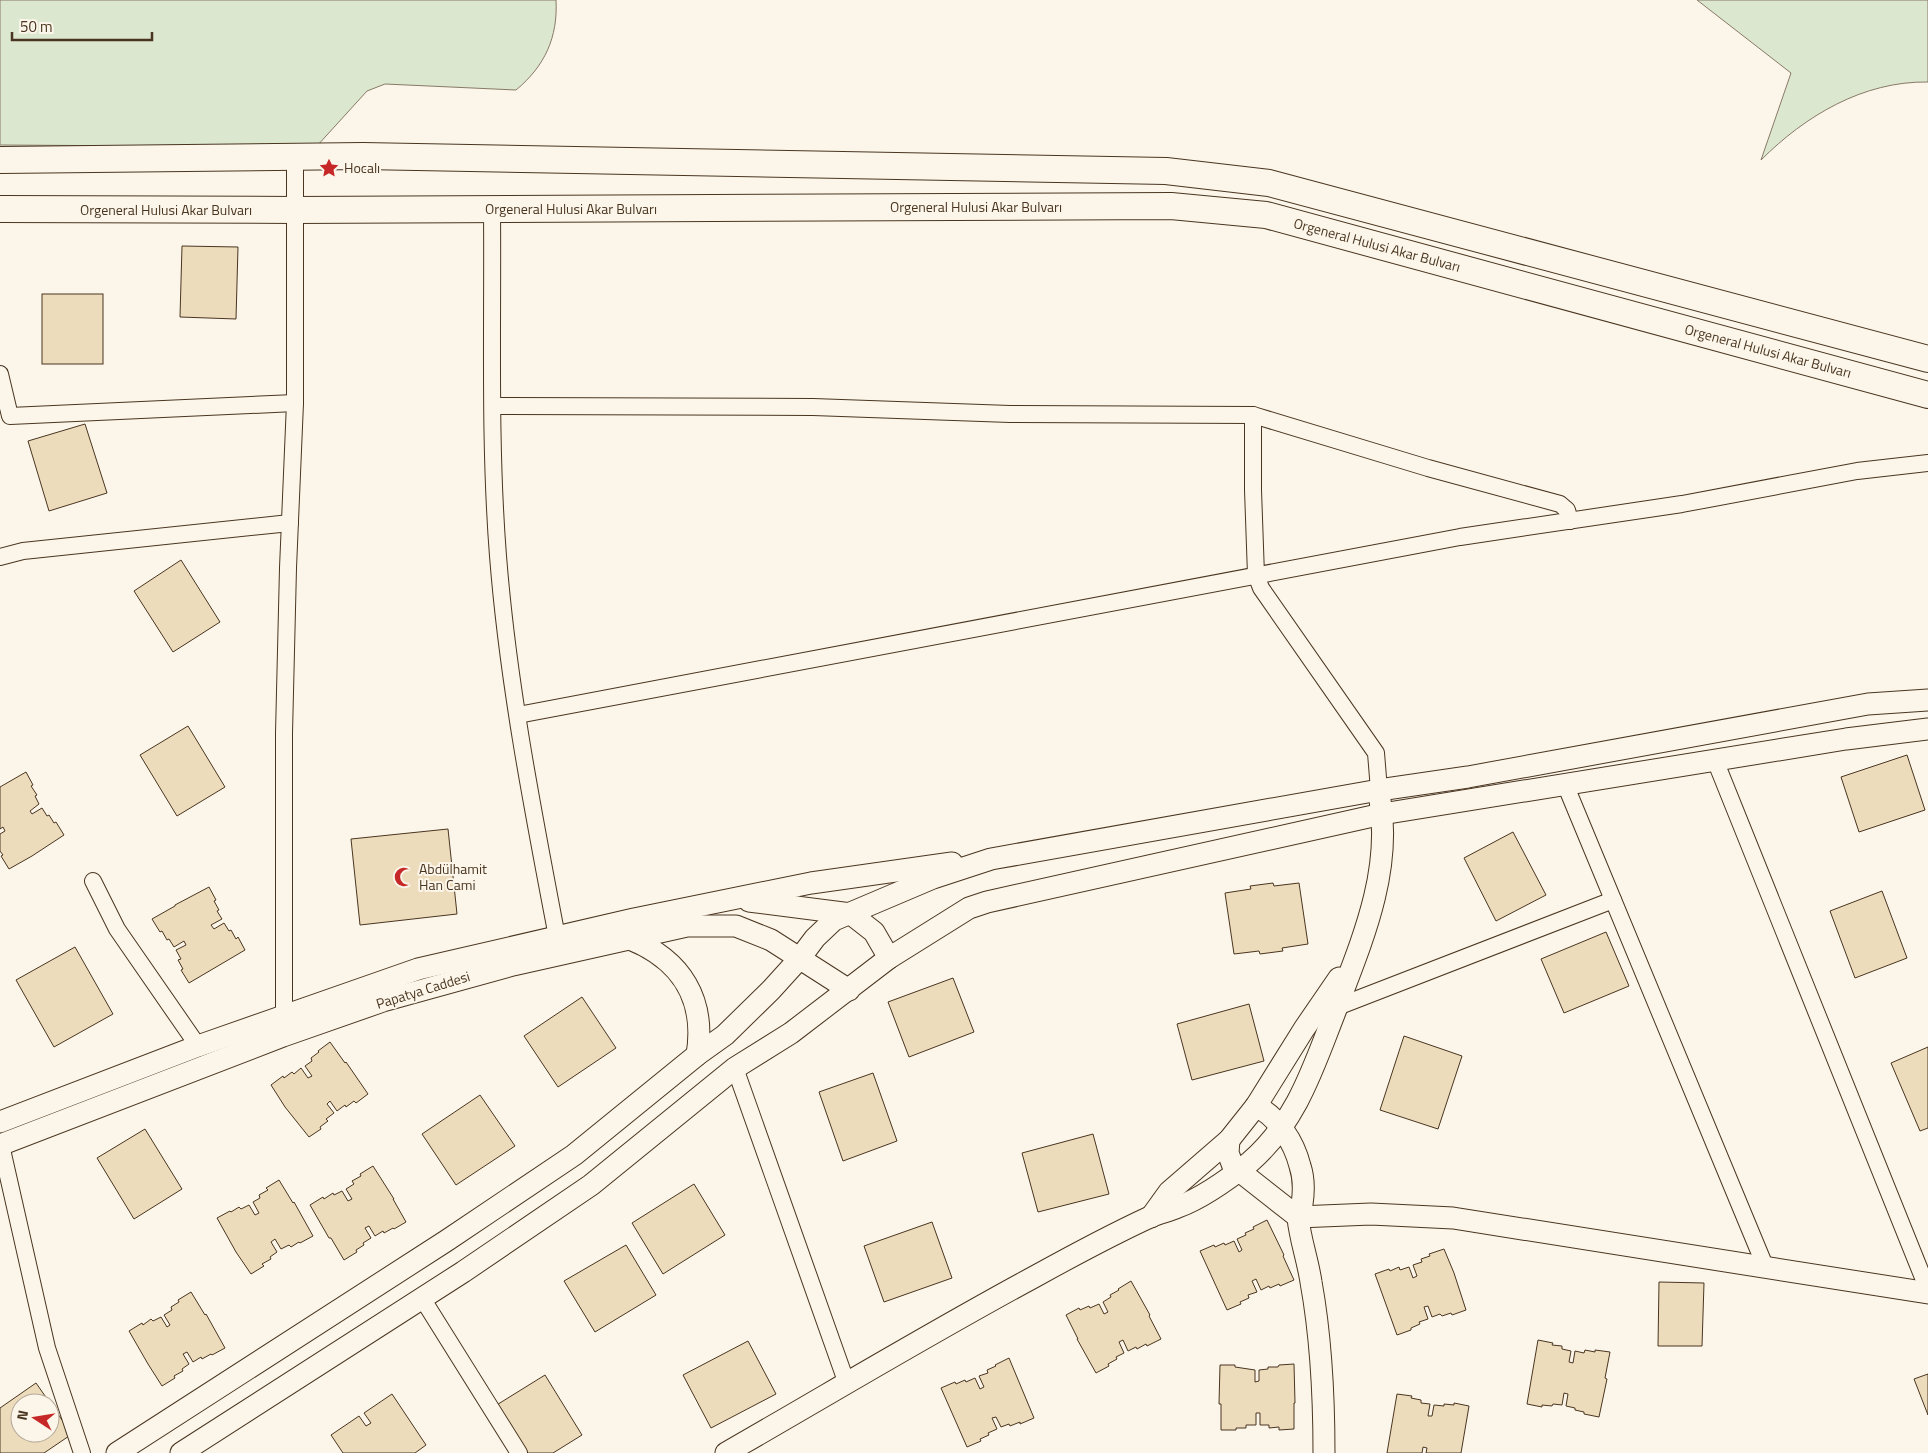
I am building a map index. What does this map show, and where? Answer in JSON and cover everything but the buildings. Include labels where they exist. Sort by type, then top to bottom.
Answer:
[{"type":"main road","points":[[0,160],[363,156],[1166,171],[1269,183],[1928,359]]},
{"type":"main road","name":"Orgeneral Hulusi Akar Bulvarı","points":[[0,209],[295,210],[1171,206],[1266,215],[1928,395]]},
{"type":"street","points":[[284,1016],[284,733],[295,403],[295,157]]},
{"type":"street","points":[[492,209],[493,475],[498,558],[518,715],[535,821],[557,937]]},
{"type":"street","points":[[0,374],[10,416],[295,403]]},
{"type":"street","points":[[493,406],[802,407],[1010,414],[1253,414],[1428,468],[1560,504],[1567,510],[1570,521]]},
{"type":"street","points":[[726,1453],[1034,1277],[1151,1216],[1180,1206],[1238,1171],[1256,1156],[1282,1129],[1302,1094],[1359,949],[1375,899],[1383,857],[1382,814],[1376,754],[1261,588],[1256,575],[1252,490],[1253,414]]},
{"type":"street","points":[[518,715],[1460,537],[1682,504],[1857,471],[1928,463]]},
{"type":"street","points":[[0,557],[23,550],[290,523]]},
{"type":"street","points":[[117,1453],[386,1280],[574,1155],[696,1055],[725,1035],[834,920],[933,878],[991,859],[1379,790],[1468,777],[1868,704],[1928,700]]},
{"type":"street","points":[[181,1453],[422,1298],[591,1185],[735,1068],[791,1032],[889,958],[969,908],[987,902],[1382,814],[1846,739],[1928,730]]},
{"type":"street","points":[[1715,760],[1928,1291]]},
{"type":"street","points":[[1565,784],[1766,1266]]},
{"type":"street","name":"Papatya Caddesi","points":[[0,1122],[198,1046],[418,969],[733,898],[842,877],[991,859]]},
{"type":"street","points":[[93,881],[117,929],[198,1046],[208,1064]]},
{"type":"street","points":[[733,898],[851,914],[874,932],[889,958]]},
{"type":"street","points":[[1336,1007],[1613,900]]},
{"type":"street","name":"Papatya Caddesi","points":[[0,1143],[208,1064],[383,1001],[513,965],[687,926],[736,926],[771,940],[849,990]]},
{"type":"street","points":[[630,939],[646,945],[660,954],[683,978],[691,992],[696,1008],[699,1040],[696,1055]]},
{"type":"street","points":[[1151,1216],[1169,1192],[1229,1140],[1256,1106],[1304,1029],[1359,949]]},
{"type":"street","points":[[735,1068],[847,1384]]},
{"type":"street","points":[[1256,1106],[1271,1115],[1282,1129],[1296,1152],[1300,1165],[1303,1191],[1298,1217],[1311,1283],[1318,1338],[1324,1453]]},
{"type":"street","points":[[1229,1140],[1229,1160],[1238,1171],[1298,1217],[1372,1214],[1453,1218],[1928,1291]]},
{"type":"street","points":[[0,1143],[47,1348],[82,1453]]},
{"type":"street","points":[[422,1298],[519,1453]]},
{"type":"green space","points":[[0,0],[556,0],[556,14],[555,26],[548,50],[535,71],[516,90],[385,84],[367,91],[316,147],[0,145]]},
{"type":"green space","points":[[1697,0],[1928,0],[1928,82],[1904,83],[1881,88],[1837,104],[1797,129],[1761,160],[1791,73]]},
{"type":"place","name":"Hocalı","points":[[329,168]]},
{"type":"place","name":"Abdülhamit Han Cami","points":[[404,877]]}]
